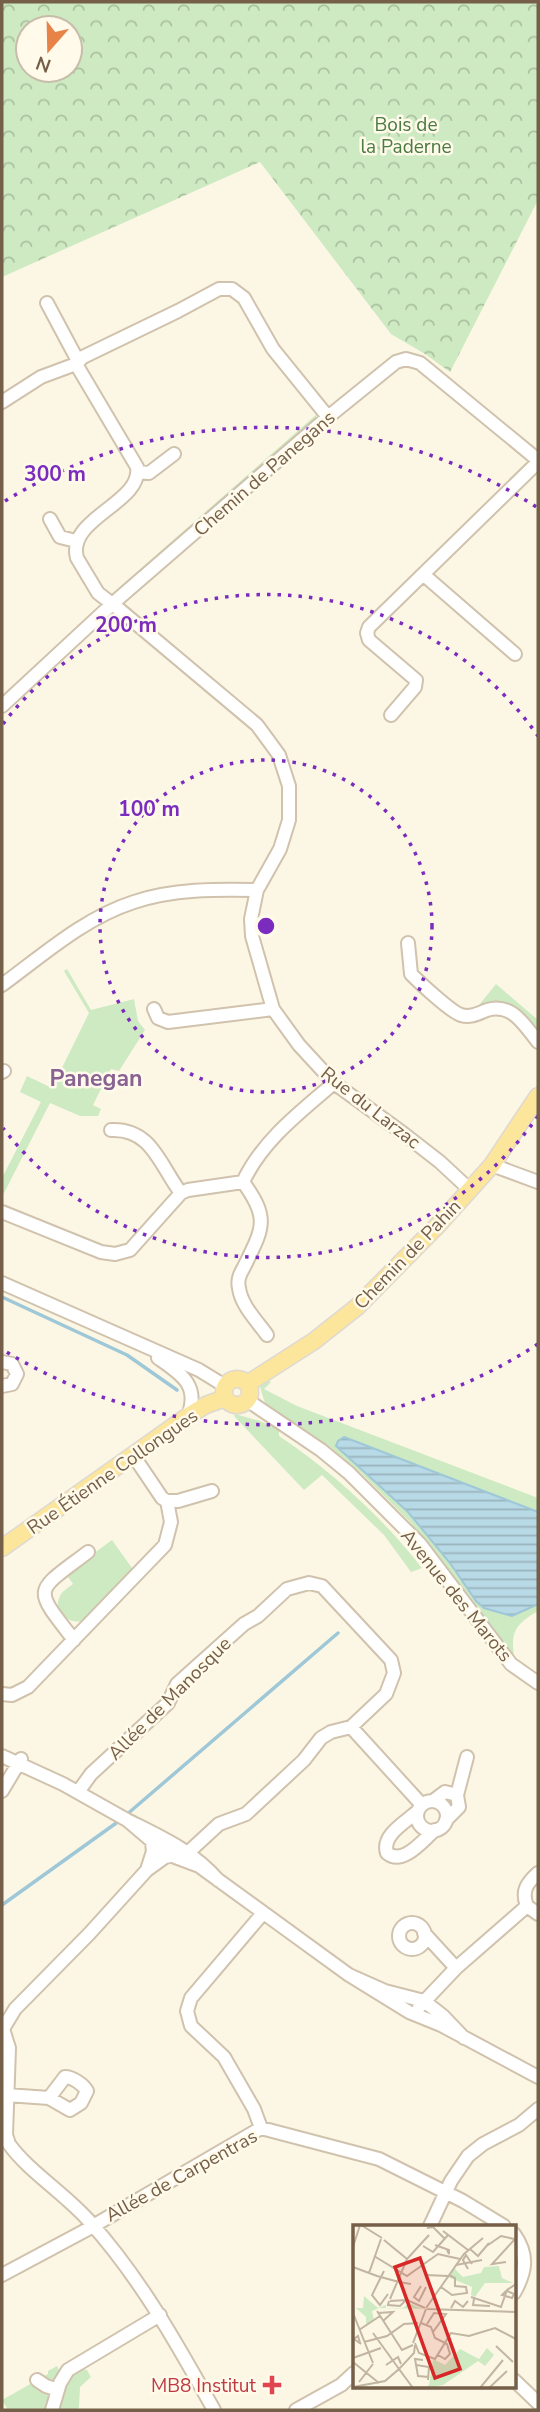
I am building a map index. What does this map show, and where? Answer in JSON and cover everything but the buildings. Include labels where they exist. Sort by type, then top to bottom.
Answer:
[{"type":"main road","name":"Chemin de Pahin","points":[[247,1384],[314,1341],[357,1307],[439,1224],[492,1165],[538,1096]]},
{"type":"main road","points":[[236,1379],[247,1384],[250,1392],[247,1401],[236,1406],[225,1392],[236,1379]]},
{"type":"main road","name":"Rue Étienne Collongues","points":[[2,1548],[225,1392]]},
{"type":"street","points":[[2,402],[41,377],[77,362],[219,289],[232,289],[244,298],[273,349],[328,417]]},
{"type":"street","points":[[47,303],[138,472],[134,485],[83,531],[76,541],[60,537],[50,519]]},
{"type":"street","name":"Chemin de Panegans","points":[[2,706],[111,605],[328,417],[389,366],[401,360],[415,360],[538,461],[369,627],[369,640],[416,680],[415,687],[391,715]]},
{"type":"street","points":[[138,472],[149,473],[174,454]]},
{"type":"street","name":"Rue du Larzac","points":[[76,541],[76,558],[94,588],[257,725],[279,755],[289,786],[289,820],[280,849],[257,890],[251,919],[252,934],[273,1009],[299,1045],[334,1083],[414,1141],[469,1189]]},
{"type":"street","points":[[424,575],[515,654]]},
{"type":"street","points":[[2,985],[88,924],[134,902],[172,893],[257,890]]},
{"type":"street","points":[[408,943],[411,974],[457,1013],[471,1015],[490,1009],[507,1010],[517,1016],[538,1042]]},
{"type":"street","points":[[154,1009],[158,1018],[169,1022],[273,1009]]},
{"type":"street","points":[[243,1182],[253,1160],[291,1120],[334,1083]]},
{"type":"street","points":[[110,1130],[122,1129],[144,1139],[181,1194]]},
{"type":"street","points":[[502,1151],[521,1175]]},
{"type":"street","points":[[492,1165],[538,1182]]},
{"type":"street","points":[[2,1212],[101,1252],[124,1253],[138,1243],[181,1194],[195,1188],[243,1182]]},
{"type":"street","points":[[243,1182],[260,1211],[262,1226],[240,1275],[239,1288],[247,1307],[267,1335]]},
{"type":"street","points":[[2,1283],[199,1370],[225,1392]]},
{"type":"street","points":[[131,1340],[170,1366],[189,1384],[193,1397],[188,1416]]},
{"type":"street","points":[[2,1362],[12,1364],[17,1374],[12,1384],[2,1386]]},
{"type":"street","name":"Avenue des Marots","points":[[247,1401],[321,1450],[349,1473],[420,1544],[511,1664],[538,1683]]},
{"type":"street","points":[[133,1455],[162,1498],[167,1501],[178,1501],[212,1491]]},
{"type":"street","points":[[2,1694],[12,1695],[26,1689],[165,1545],[171,1522],[167,1501]]},
{"type":"street","points":[[74,1640],[45,1603],[44,1591],[49,1582],[88,1552]]},
{"type":"street","name":"Allée de Manosque","points":[[3,2029],[15,2009],[147,1870],[178,1853],[219,1824],[246,1814],[304,1760],[321,1738],[331,1732],[351,1727],[389,1691],[394,1668],[391,1660],[324,1587],[307,1583],[287,1589],[177,1684],[168,1703],[91,1774],[78,1793]]},
{"type":"street","points":[[351,1727],[424,1806],[443,1806],[446,1820]]},
{"type":"street","points":[[2,1750],[123,1818],[199,1866],[349,1975],[385,1991],[431,2020],[535,2076],[538,2087]]},
{"type":"street","points":[[2,1756],[20,1761]]},
{"type":"street","points":[[424,1806],[419,1824],[427,1830],[441,1828],[459,1807],[457,1795],[467,1757]]},
{"type":"street","points":[[2,1791],[20,1761]]},
{"type":"street","points":[[435,1830],[402,1857],[387,1853],[385,1844],[389,1837],[424,1806],[445,1792],[457,1795]]},
{"type":"street","points":[[123,1818],[155,1845],[178,1853]]},
{"type":"street","points":[[147,1870],[155,1845]]},
{"type":"street","points":[[538,1873],[525,1888],[524,1898],[527,1906],[538,1914]]},
{"type":"street","points":[[404,2004],[419,2007],[456,1968],[527,1906]]},
{"type":"street","points":[[261,2129],[254,2109],[224,2057],[191,2026],[187,2011],[191,1998],[263,1913]]},
{"type":"street","points":[[424,1933],[456,1968]]},
{"type":"street","points":[[424,2001],[425,2013],[431,2020]]},
{"type":"street","points":[[424,2001],[464,2038]]},
{"type":"street","points":[[3,2029],[9,2048],[4,2141],[93,2225],[134,2276],[160,2315],[214,2410]]},
{"type":"street","points":[[7,2095],[49,2098]]},
{"type":"street","points":[[431,2225],[456,2173],[468,2156],[483,2144],[519,2125],[538,2109]]},
{"type":"street","name":"Allée de Carpentras","points":[[2,2275],[261,2129],[379,2159],[463,2201],[501,2225]]},
{"type":"street","points":[[516,2238],[522,2248],[525,2264],[516,2290]]},
{"type":"street","points":[[52,2410],[63,2376],[75,2364],[160,2315]]},
{"type":"street","points":[[296,2410],[353,2374]]},
{"type":"street","points":[[37,2380],[58,2390]]},
{"type":"street","points":[[516,2382],[538,2403]]},
{"type":"green space","name":"Bois de la Paderne","points":[[2,2],[538,2],[538,200],[450,372],[391,334],[260,162],[2,277]]},
{"type":"green space","points":[[317,414],[315,421],[138,576],[114,592]]},
{"type":"green space","points":[[67,969],[91,1010],[134,999],[138,1021],[145,1030],[119,1071],[111,1069],[93,1105],[101,1109],[98,1116],[80,1116],[50,1103],[2,1197],[2,1178],[41,1102],[20,1092],[27,1076],[52,1088],[89,1013],[64,971]]},
{"type":"green space","points":[[496,984],[538,1020],[538,1034],[512,1007],[498,1005],[475,1010]]},
{"type":"green space","points":[[266,1379],[271,1382],[264,1389],[297,1406],[538,1498],[538,1611],[517,1628],[513,1639],[514,1655],[410,1522],[360,1472],[330,1447],[265,1403],[260,1387]]},
{"type":"green space","points":[[235,1414],[279,1430],[279,1436],[338,1480],[373,1513],[422,1568],[411,1572],[384,1535],[322,1475],[304,1490]]},
{"type":"green space","points":[[112,1540],[134,1571],[87,1620],[69,1620],[58,1608],[60,1596],[73,1584],[66,1574]]},
{"type":"green space","points":[[57,2366],[59,2370],[46,2410],[8,2410],[2,2400]]},
{"type":"green space","points":[[80,2368],[87,2370],[91,2377],[80,2387],[79,2407],[77,2410],[59,2410],[67,2378]]},
{"type":"water","points":[[344,1437],[538,1512],[538,1604],[512,1616],[484,1608],[408,1512],[336,1446]]},
{"type":"waterway","points":[[2,1297],[127,1355],[177,1390]]},
{"type":"waterway","points":[[125,1816],[338,1633]]},
{"type":"waterway","points":[[2,1905],[119,1821]]},
{"type":"place","name":"MB8 Institut","points":[[272,2385]]},
{"type":"district","name":"Panegan","points":[[96,1078]]}]
